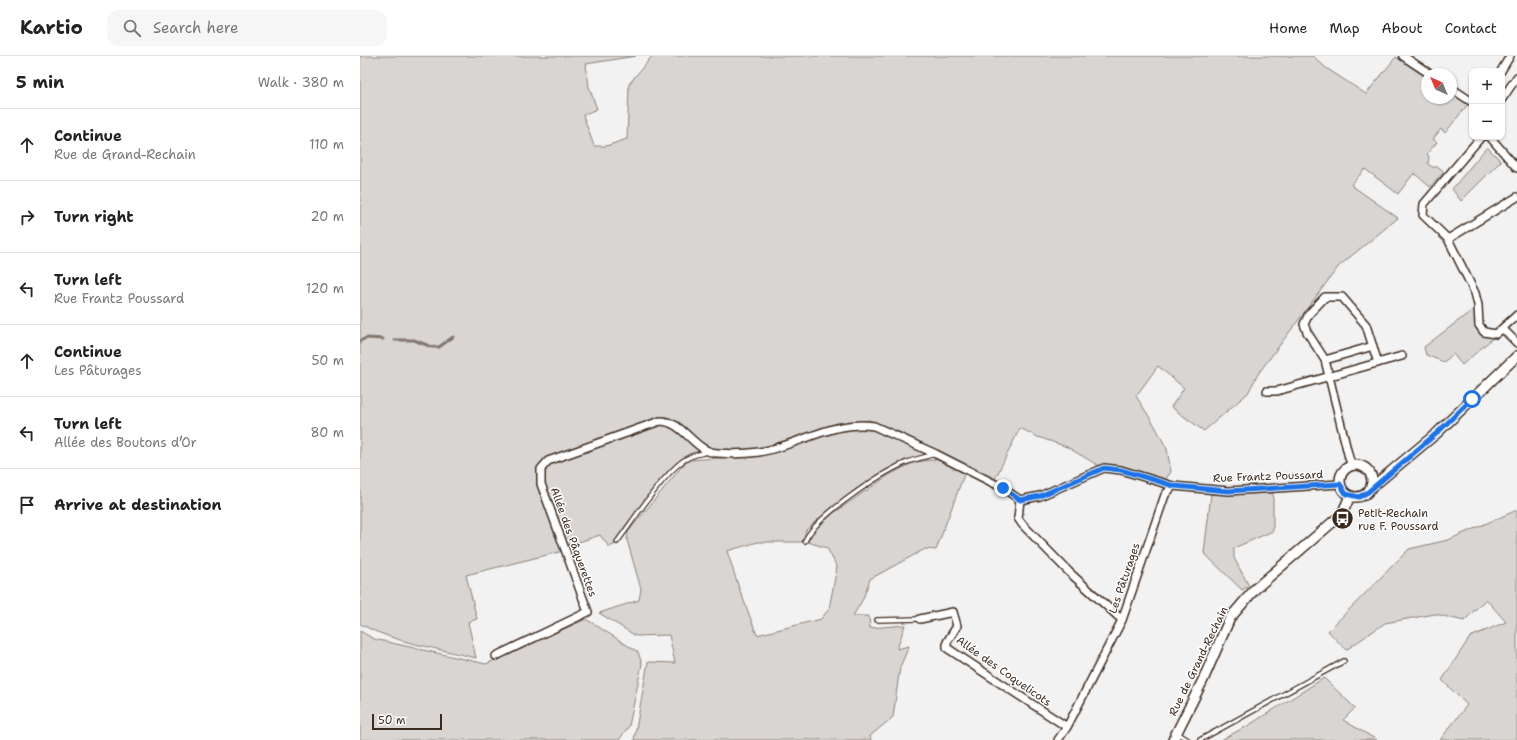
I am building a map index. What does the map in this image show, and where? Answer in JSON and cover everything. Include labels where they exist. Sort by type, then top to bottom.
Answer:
[{"type":"street","points":[[1403,56],[1421,68]]},
{"type":"street","points":[[1503,68],[1510,56]]},
{"type":"street","points":[[1505,95],[1517,77]]},
{"type":"street","points":[[1457,92],[1469,100]]},
{"type":"street","points":[[1479,140],[1424,204],[1423,215],[1448,239],[1475,293],[1478,305],[1479,325],[1484,332],[1496,334],[1517,315]]},
{"type":"street","points":[[1493,140],[1517,168]]},
{"type":"street","points":[[1448,239],[1517,197]]},
{"type":"street","points":[[1352,465],[1349,458],[1330,376],[1324,360],[1307,332],[1304,324],[1309,314],[1325,297],[1342,297],[1366,325],[1378,363]]},
{"type":"street","points":[[1503,329],[1517,343]]},
{"type":"street","points":[[1324,360],[1373,346]]},
{"type":"street","points":[[1267,391],[1277,391],[1402,356]]},
{"type":"street","points":[[1388,475],[1371,474],[1363,466],[1352,465],[1341,474],[1340,484],[1343,492],[1350,496],[1364,496],[1371,488],[1388,475],[1437,433],[1517,356]]},
{"type":"street","name":"Allée des Pâquerettes","points":[[496,656],[588,612],[541,484],[541,469],[548,461],[660,421],[670,422],[707,452]]},
{"type":"street","points":[[707,452],[737,454],[759,452],[841,428],[865,424],[881,428],[936,454],[1003,488],[1020,500],[1040,496],[1104,468],[1121,470],[1174,486]]},
{"type":"street","points":[[1371,474],[1371,488]]},
{"type":"street","name":"Rue Frantz Poussard","points":[[1174,486],[1228,491],[1340,484]]},
{"type":"street","name":"Les Pâturages","points":[[1058,740],[1122,620],[1165,495],[1174,486]]},
{"type":"street","name":"Rue de Grand-Rechain","points":[[1175,736],[1234,612],[1254,589],[1342,514],[1350,496]]},
{"type":"street","points":[[1020,500],[1018,518],[1022,524],[1069,572],[1122,620]]},
{"type":"street","name":"Allée des Coquelicots","points":[[920,619],[953,612],[957,626],[947,642],[947,648],[1066,727]]},
{"type":"lane","points":[[617,542],[660,485],[681,462],[690,457],[707,452]]},
{"type":"lane","points":[[805,541],[813,527],[824,516],[870,484],[904,463],[936,454]]},
{"type":"lane","points":[[877,620],[920,619]]},
{"type":"lane","points":[[1200,740],[1344,661]]},
{"type":"lane","points":[[1175,736],[1188,740]]},
{"type":"shaded area","points":[[360,56],[636,56],[586,64],[589,87],[597,109],[583,115],[594,146],[606,146],[627,139],[629,84],[652,56],[1313,56],[1326,68],[1366,94],[1396,57],[1421,74],[1421,104],[1457,104],[1457,98],[1468,104],[1445,133],[1441,129],[1433,139],[1437,142],[1427,154],[1429,156],[1428,164],[1432,167],[1439,167],[1444,172],[1430,187],[1414,173],[1398,194],[1365,169],[1351,185],[1398,218],[1339,266],[1258,374],[1248,393],[1204,431],[1171,407],[1184,388],[1158,366],[1136,396],[1155,426],[1167,449],[1171,472],[1165,480],[1105,464],[1099,466],[1067,447],[1038,437],[1020,428],[994,481],[902,433],[869,420],[845,423],[761,450],[708,450],[668,419],[551,456],[540,464],[538,470],[563,551],[466,575],[477,619],[468,622],[476,658],[387,636],[360,624]]},
{"type":"shaded area","points":[[1487,147],[1501,161],[1461,201],[1452,189]]},
{"type":"shaded area","points":[[1475,308],[1475,319],[1478,328],[1484,334],[1494,337],[1462,365],[1453,354],[1444,362],[1426,355],[1424,347]]},
{"type":"shaded area","points":[[660,424],[675,427],[701,451],[691,454],[673,467],[623,529],[614,545],[609,547],[600,535],[567,546],[545,483],[547,468],[551,464]]},
{"type":"shaded area","points":[[850,428],[877,429],[931,454],[905,460],[831,508],[806,530],[803,542],[758,542],[727,551],[757,635],[821,619],[829,609],[837,567],[827,548],[808,542],[812,532],[835,512],[889,475],[914,462],[941,459],[965,472],[936,550],[925,549],[870,579],[863,599],[853,616],[869,616],[870,628],[905,625],[897,649],[909,646],[900,667],[893,717],[870,736],[871,740],[634,740],[648,662],[675,663],[669,635],[636,636],[599,613],[639,600],[641,589],[627,540],[628,532],[683,465],[690,460],[761,455]]},
{"type":"shaded area","points":[[1273,493],[1273,531],[1234,548],[1234,558],[1249,586],[1242,590],[1204,553],[1211,494]]},
{"type":"shaded area","points":[[1517,510],[1517,740],[1440,740],[1467,705],[1442,680],[1470,637],[1506,622],[1486,599],[1464,621],[1435,614],[1385,623],[1346,650],[1328,631],[1409,549],[1448,540]]},
{"type":"shaded area","points":[[586,619],[638,652],[642,664],[629,726],[619,740],[360,740],[360,631],[374,639],[486,664]]},
{"type":"shaded area","points":[[1324,678],[1355,708],[1343,720],[1377,740],[1221,740],[1249,725]]},
{"type":"waterway","points":[[395,340],[414,340],[432,347],[439,347],[453,337]]},
{"type":"waterway","points":[[360,341],[366,338],[383,339]]},
{"type":"place","name":"Petit-Rechain rue F. Poussard","points":[[1343,519]]},
{"type":"route","points":[[1003,488],[1020,500],[1040,496],[1104,468],[1121,470],[1174,486],[1228,491],[1340,484],[1343,492],[1350,496],[1359,497],[1364,496],[1371,488],[1437,433],[1472,399]]}]
